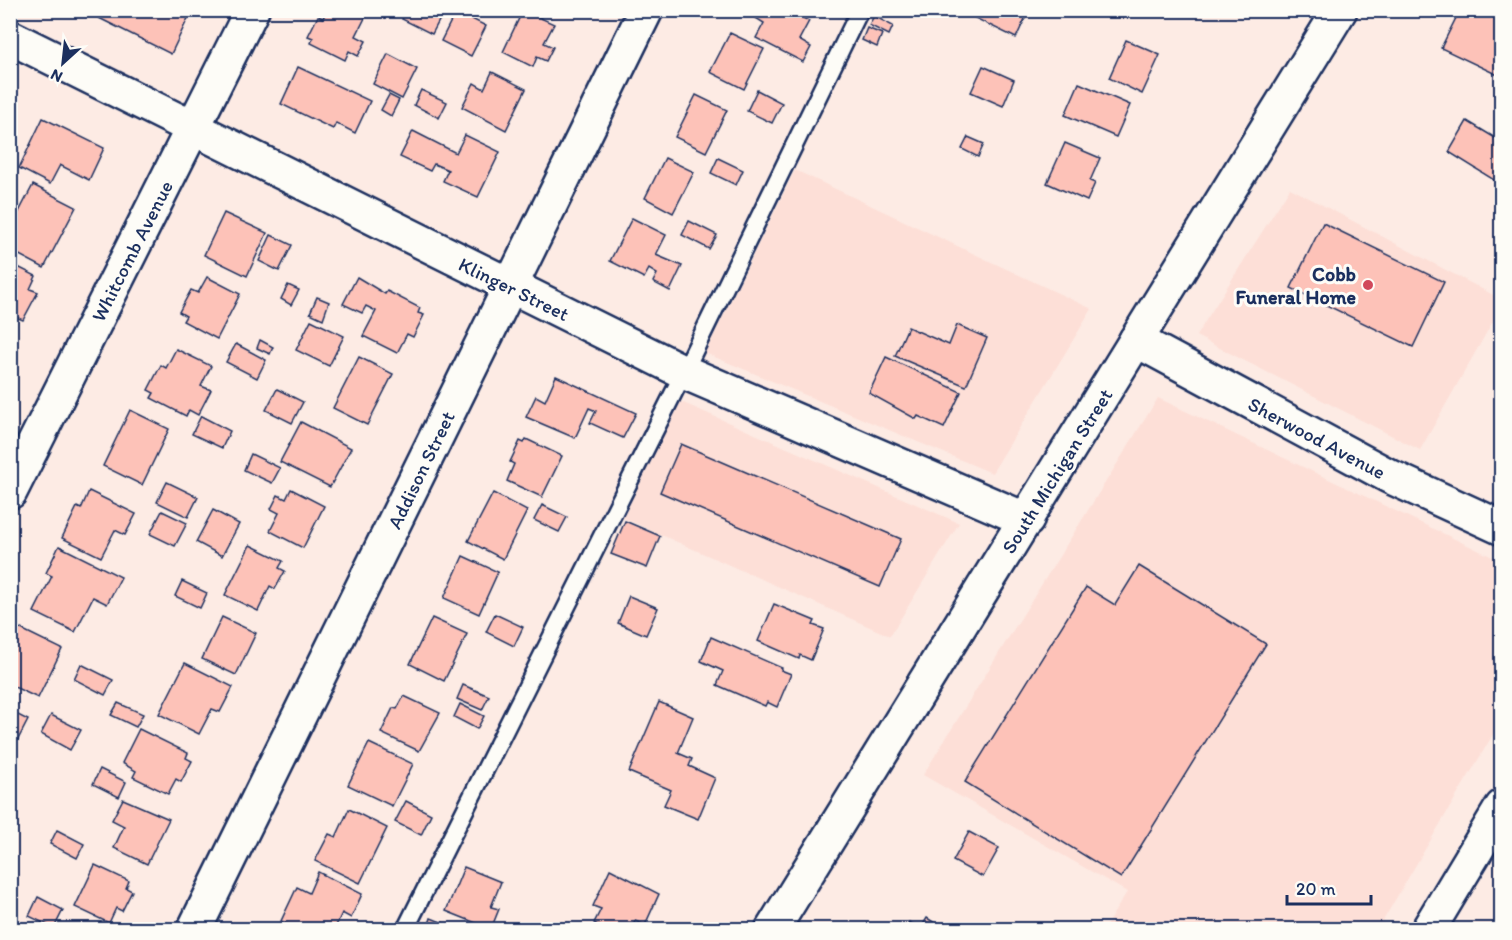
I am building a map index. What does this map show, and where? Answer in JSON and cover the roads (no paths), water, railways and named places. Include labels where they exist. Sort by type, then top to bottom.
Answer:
[{"type":"street","name":"Whitcomb Avenue","points":[[10,492],[252,10]]},
{"type":"street","name":"Addison Street","points":[[194,930],[646,10]]},
{"type":"street","name":"South Michigan Street","points":[[772,930],[1340,10]]},
{"type":"street","name":"Klinger Street","points":[[10,38],[684,372],[1027,520]]},
{"type":"street","name":"Sherwood Avenue","points":[[1136,340],[1389,476],[1502,528]]},
{"type":"street","points":[[1428,930],[1502,807]]},
{"type":"lane","points":[[405,930],[684,372],[860,10]]},
{"type":"place","name":"Cobb Funeral Home","points":[[1368,285]]}]
